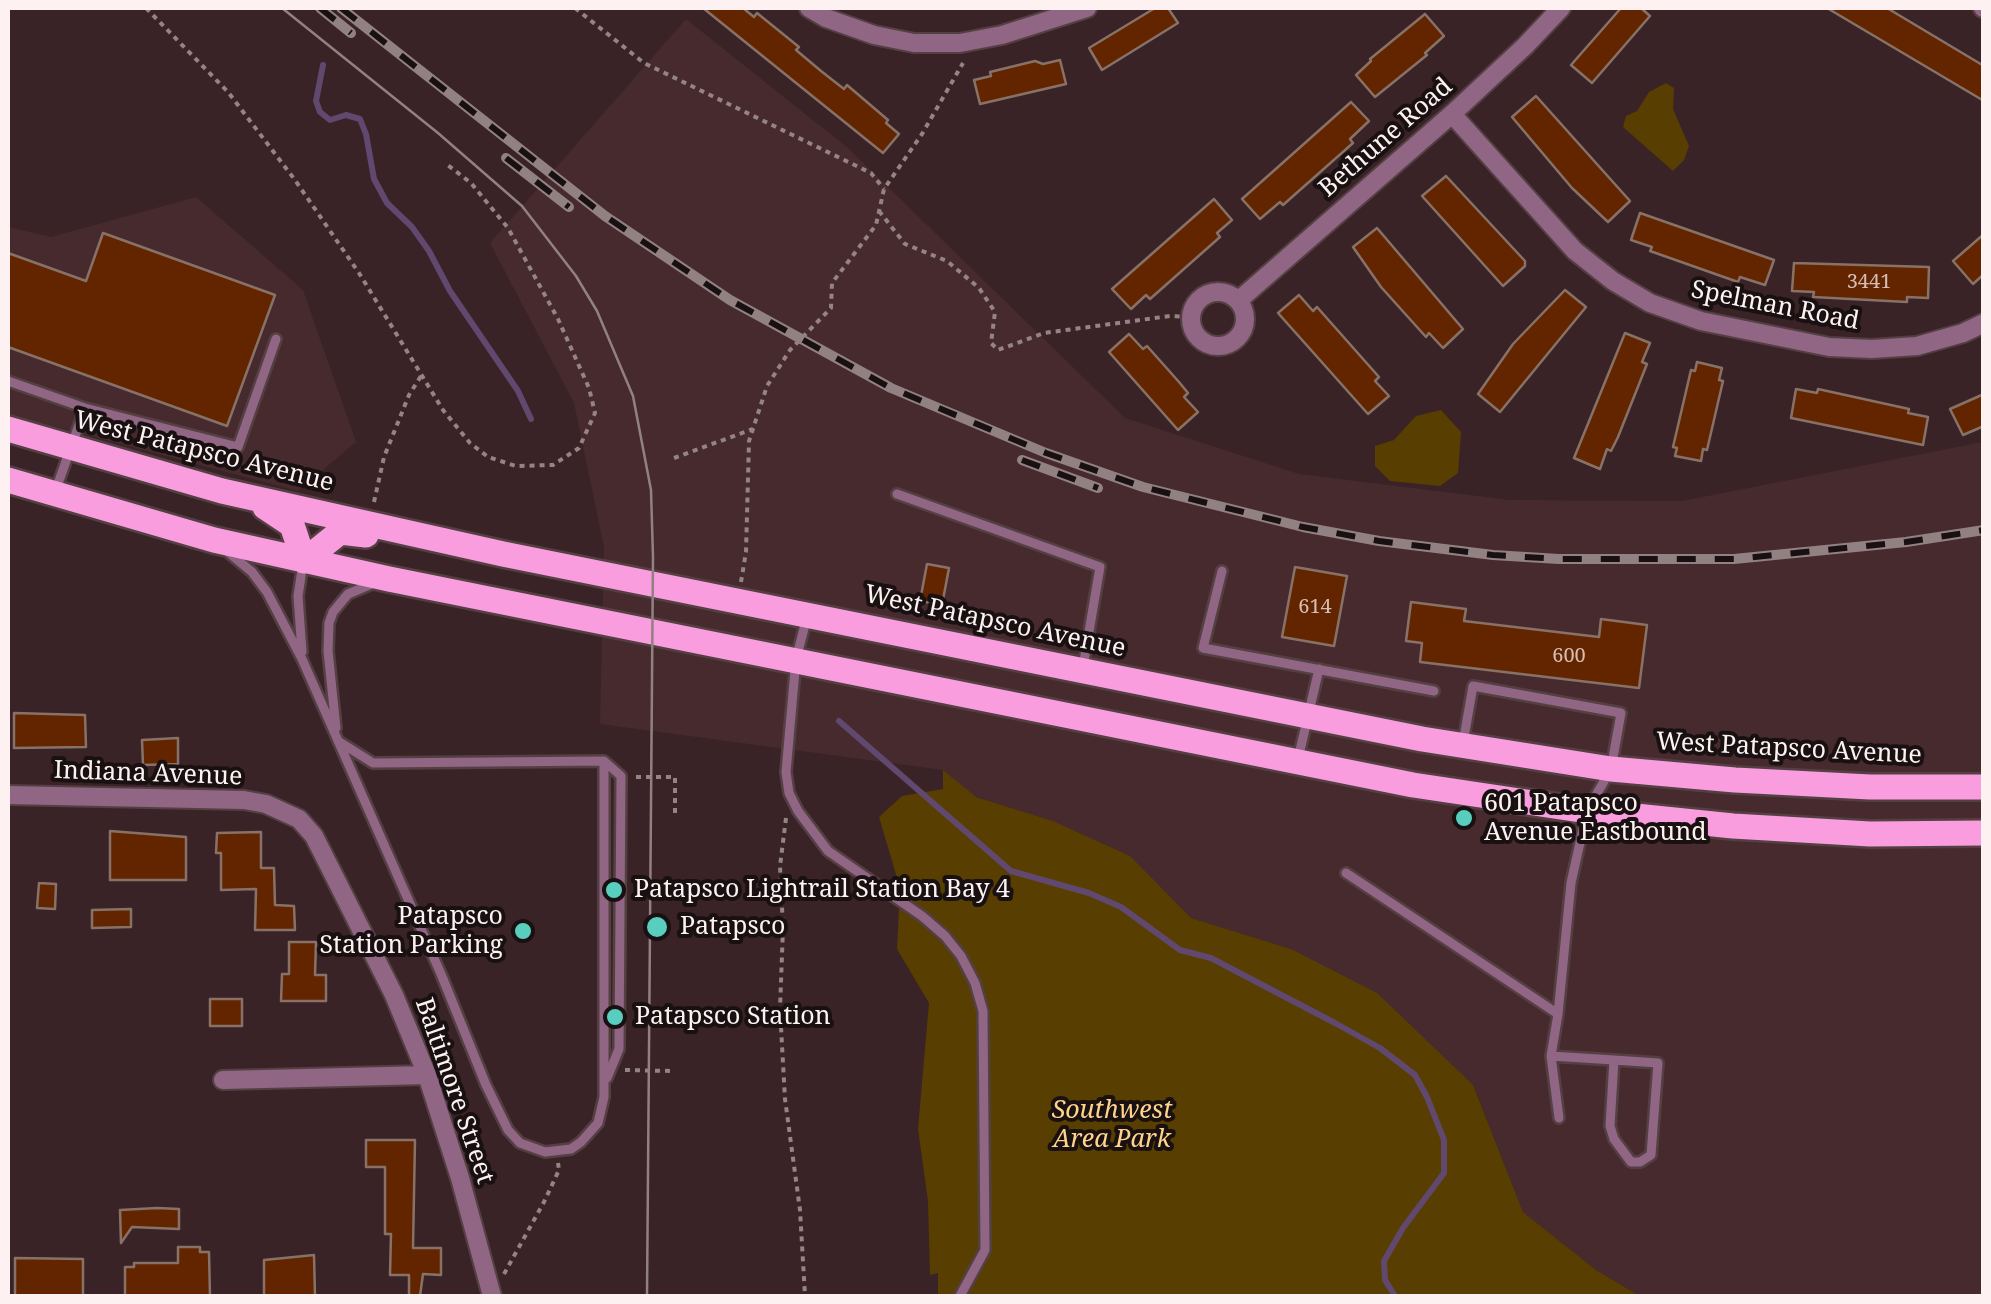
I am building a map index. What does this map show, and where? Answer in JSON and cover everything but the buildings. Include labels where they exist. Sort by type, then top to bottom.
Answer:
[{"type":"main road","name":"West Patapsco Avenue","points":[[8,429],[250,497],[503,554],[1462,746],[1610,769],[1793,783],[1984,787]]},
{"type":"main road","points":[[8,480],[214,540],[304,561],[1413,785],[1587,811],[1732,826],[1870,834],[1984,834]]},
{"type":"main road","points":[[250,497],[292,525],[304,561]]},
{"type":"main road","points":[[304,561],[343,531],[479,558],[503,554]]},
{"type":"street","points":[[809,8],[874,35],[914,43],[960,43],[1002,35],[1087,8]]},
{"type":"street","name":"Bethune Road","points":[[1238,300],[1452,114],[1561,8]]},
{"type":"street","name":"Spelman Road","points":[[1452,114],[1576,251],[1613,281],[1650,302],[1701,322],[1829,347],[1917,346],[1984,323]]},
{"type":"street","points":[[1218,291],[1238,300],[1245,312],[1240,336],[1215,347],[1202,342],[1192,331],[1190,317],[1194,304],[1204,294],[1218,291]]},
{"type":"street","name":"Indiana Avenue","points":[[8,795],[244,800],[285,811]]},
{"type":"street","name":"Baltimore Street","points":[[285,811],[299,819],[314,836],[394,996],[426,1075],[495,1291]]},
{"type":"street","points":[[223,1080],[426,1075]]},
{"type":"lane","points":[[8,381],[84,408],[238,447],[276,339]]},
{"type":"lane","points":[[54,495],[84,408]]},
{"type":"lane","points":[[898,494],[1100,566],[1082,670]]},
{"type":"lane","points":[[214,540],[260,582],[302,659],[500,1115],[520,1143],[531,1149],[557,1152],[577,1146],[591,1133],[602,1110],[604,761]]},
{"type":"lane","points":[[302,659],[298,596],[304,561]]},
{"type":"lane","points":[[1222,571],[1204,648],[1434,691]]},
{"type":"lane","points":[[338,741],[328,623],[348,594],[388,579]]},
{"type":"lane","points":[[807,614],[796,659],[786,772],[794,802],[828,851],[945,936],[975,983],[983,1011],[985,1250],[960,1296]]},
{"type":"lane","points":[[1297,761],[1319,670]]},
{"type":"lane","points":[[1462,746],[1473,686],[1621,713],[1610,769],[1587,811],[1571,884],[1550,1056],[1559,1118]]},
{"type":"lane","points":[[338,741],[374,763],[604,761],[621,776],[618,1050],[604,1085]]},
{"type":"lane","points":[[1346,872],[1558,1014]]},
{"type":"lane","points":[[1550,1056],[1614,1060],[1658,1063],[1651,1155],[1640,1162],[1631,1162],[1614,1140],[1610,1126],[1614,1060]]},
{"type":"path","points":[[146,8],[228,92],[295,180],[470,443],[488,457],[516,466],[553,464],[580,448],[595,413],[589,388],[558,319],[508,228],[471,183],[445,163]]},
{"type":"path","points":[[575,8],[644,62],[871,173],[884,189]]},
{"type":"path","points":[[737,600],[746,552],[749,441],[767,386],[790,350],[831,308],[832,283],[876,226],[884,189],[963,65],[960,43]]},
{"type":"path","points":[[879,211],[905,244],[947,261],[979,288],[995,312],[991,343],[998,350],[1044,333],[1170,316],[1190,317]]},
{"type":"path","points":[[370,524],[384,457],[409,395],[422,376]]},
{"type":"path","points":[[674,458],[753,429]]},
{"type":"path","points":[[621,776],[675,777],[675,814]]},
{"type":"path","points":[[794,802],[786,817],[780,866],[780,1010],[806,1296]]},
{"type":"path","points":[[646,923],[668,923]]},
{"type":"path","points":[[610,1070],[670,1068]]},
{"type":"path","points":[[495,1291],[559,1170],[557,1152]]},
{"type":"shaded area","points":[[686,19],[848,148],[1125,418],[1299,474],[1510,500],[1682,501],[1983,442],[1983,1296],[1640,1296],[1596,1270],[1523,1212],[1473,1085],[1291,949],[1191,918],[1129,856],[1053,821],[948,788],[943,770],[600,724],[604,547],[574,403],[490,243]]},
{"type":"shaded area","points":[[196,197],[303,290],[356,442],[298,491],[8,414],[8,227],[51,237]]},
{"type":"green space","points":[[1666,83],[1674,88],[1673,109],[1689,146],[1684,160],[1673,171],[1623,127],[1626,116],[1637,111],[1649,92]]},
{"type":"green space","points":[[1441,410],[1461,432],[1458,473],[1440,486],[1390,481],[1375,466],[1375,446],[1394,440],[1416,416]]},
{"type":"green space","name":"Southwest Area Park","points":[[943,770],[976,797],[1053,821],[1130,856],[1191,918],[1291,949],[1377,993],[1473,1085],[1523,1212],[1596,1270],[1640,1296],[938,1296],[938,1273],[930,1275],[928,1201],[918,1129],[929,1003],[897,949],[900,888],[879,817],[902,796],[943,789]]},
{"type":"waterway","points":[[323,65],[316,101],[320,112],[330,120],[346,115],[360,119],[374,179],[387,203],[412,227],[429,251],[450,291],[518,391],[531,419]]},
{"type":"waterway","points":[[839,721],[1011,871],[1089,893],[1121,907],[1180,950],[1211,958],[1335,1023],[1380,1048],[1415,1075],[1444,1140],[1444,1173],[1384,1261],[1385,1280],[1395,1296]]},
{"type":"tram line","points":[[282,8],[522,206],[576,276],[597,311],[633,396],[651,490],[653,557],[647,1296]]},
{"type":"railway","points":[[320,8],[351,33]]},
{"type":"railway","points":[[341,8],[605,216],[730,300],[891,388],[1046,453],[1143,487],[1303,527],[1379,541],[1559,559],[1734,559],[1984,530]]},
{"type":"railway","points":[[506,158],[569,207]]},
{"type":"railway","points":[[1022,460],[1098,488]]},
{"type":"place","name":"601 Patapsco Avenue Eastbound","points":[[1464,818]]},
{"type":"place","name":"Patapsco Lightrail Station Bay 4","points":[[614,890]]},
{"type":"place","name":"Patapsco","points":[[657,927]]},
{"type":"place","name":"Patapsco Station Parking","points":[[523,931]]},
{"type":"place","name":"Patapsco Station","points":[[615,1017]]}]
